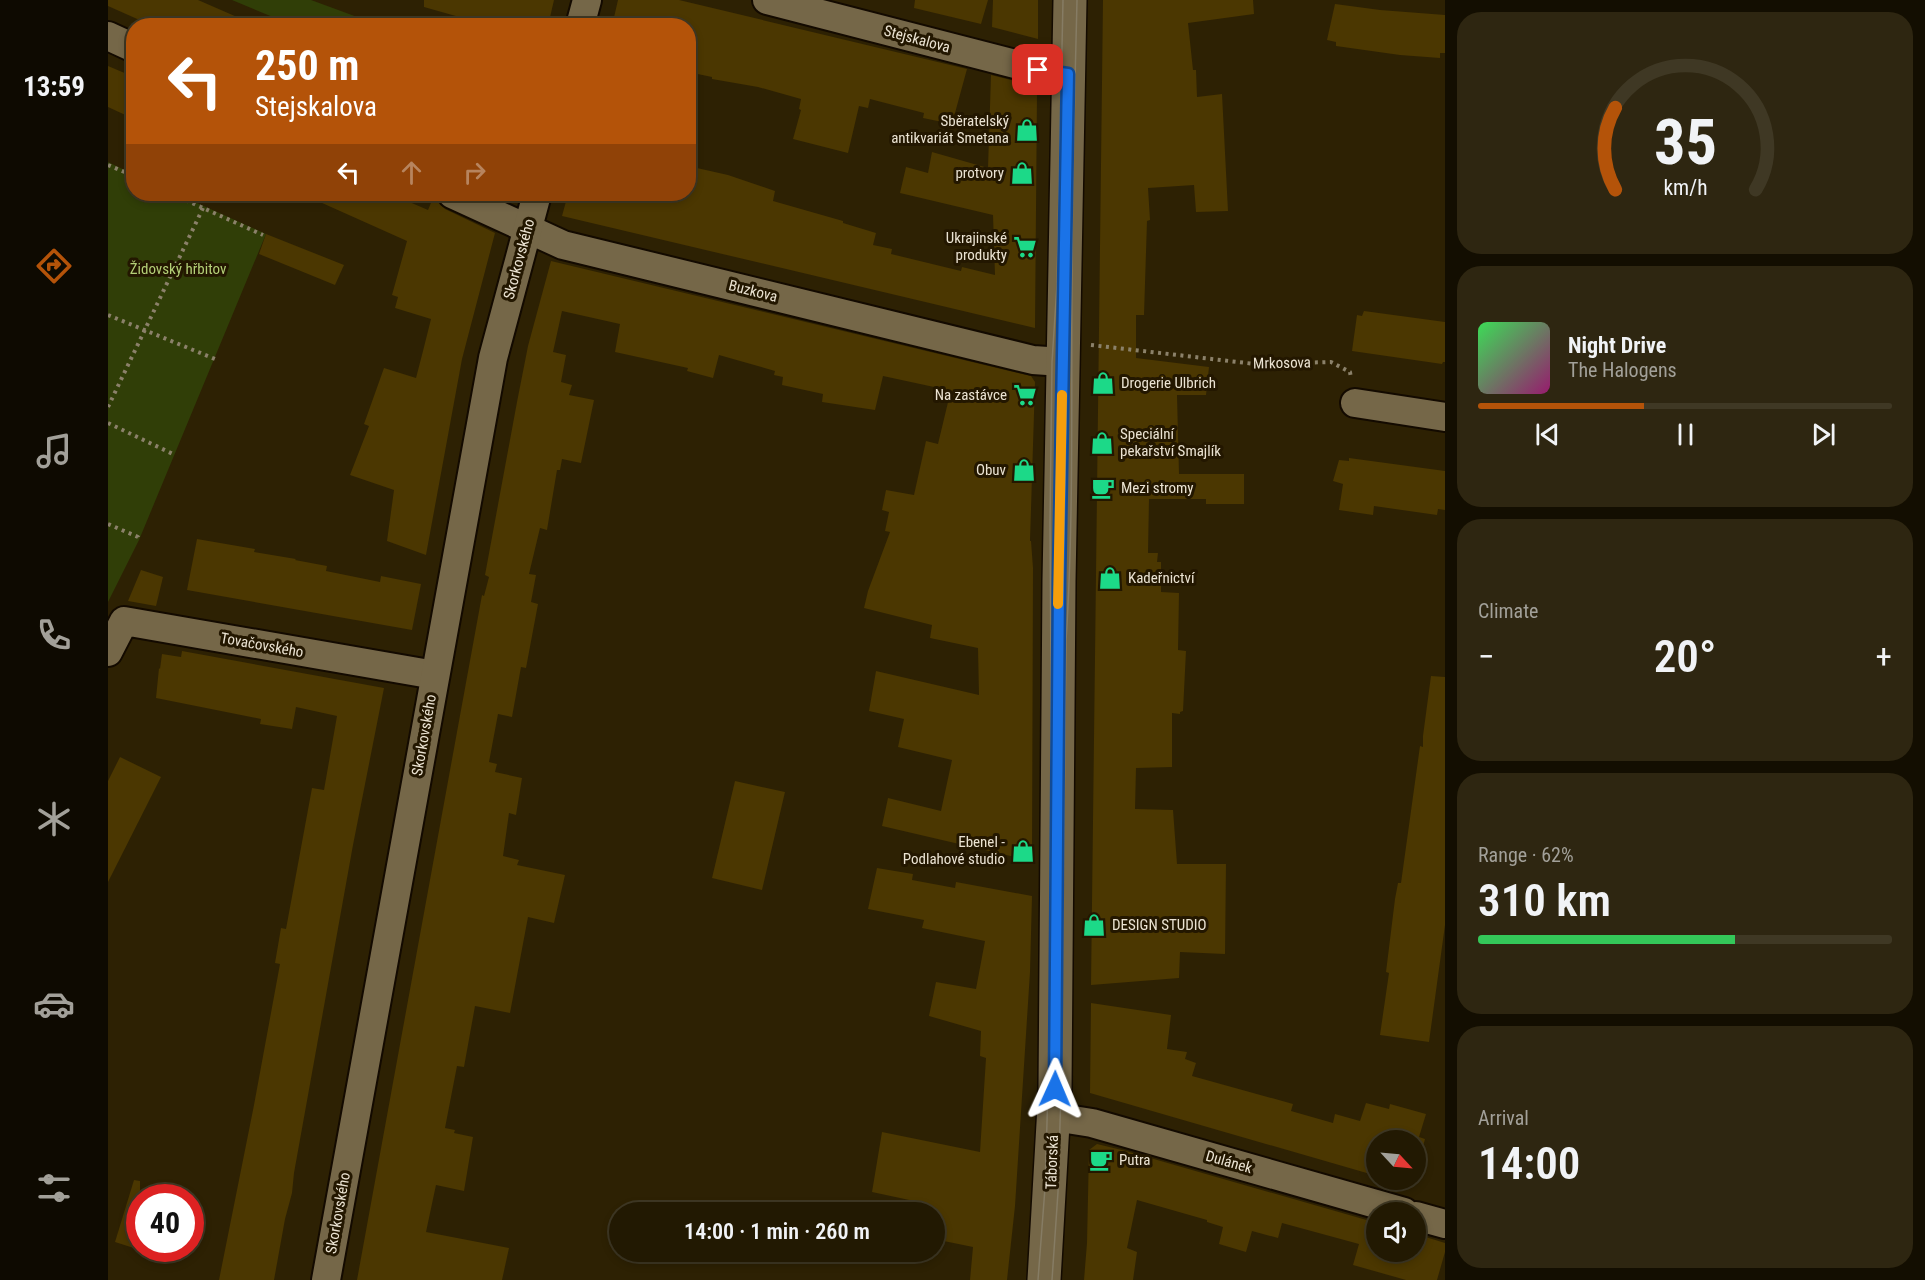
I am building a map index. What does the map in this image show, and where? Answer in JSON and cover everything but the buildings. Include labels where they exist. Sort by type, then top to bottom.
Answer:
[{"type":"street","points":[[582,18],[587,0]]},
{"type":"street","name":"Stejskalova","points":[[767,0],[1038,70],[1068,74]]},
{"type":"street","name":"Táborská","points":[[1044,1280],[1054,1117],[1056,1022],[1062,362],[1070,0]]},
{"type":"street","points":[[108,36],[126,44]]},
{"type":"street","name":"Buzkova","points":[[467,201],[563,244],[585,250],[1033,360],[1062,362]]},
{"type":"street","name":"Skorkovského","points":[[326,1280],[493,358],[535,201]]},
{"type":"street","points":[[1355,403],[1445,417]]},
{"type":"street","name":"Tovačovského","points":[[108,652],[124,621],[435,675]]},
{"type":"street","name":"Dulánek","points":[[1054,1117],[1092,1124],[1369,1202]]},
{"type":"path","points":[[108,165],[126,173]]},
{"type":"path","points":[[189,201],[262,235]]},
{"type":"path","points":[[108,406],[203,207]]},
{"type":"path","points":[[108,315],[215,359]]},
{"type":"path","name":"Mrkosova","points":[[1091,345],[1255,364],[1331,362],[1350,372],[1355,403]]},
{"type":"path","points":[[108,423],[174,455]]},
{"type":"path","points":[[108,524],[138,537],[139,540]]},
{"type":"green space","points":[[232,0],[311,0],[360,18],[275,18]]},
{"type":"green space","name":"Židovský hřbitov","points":[[108,162],[126,171],[126,201],[193,201],[266,234],[139,540],[108,602]]},
{"type":"tram line","points":[[1038,1280],[1045,1188],[1050,1023],[1052,362],[1057,285],[1063,0]]},
{"type":"tram line","points":[[1052,1280],[1058,1192],[1061,1090],[1066,641],[1071,501],[1072,201],[1077,0]]},
{"type":"slow traffic","points":[[1058,604],[1062,395]]},
{"type":"place","name":"Sběratelský antikvariát Smetana","points":[[1027,130]]},
{"type":"place","name":"protvory","points":[[1022,173]]},
{"type":"place","name":"Ukrajinské produkty","points":[[1025,247]]},
{"type":"place","name":"Drogerie Ulbrich","points":[[1103,383]]},
{"type":"place","name":"Na zastávce","points":[[1025,395]]},
{"type":"place","name":"Speciální pekařství Smajlík","points":[[1102,443]]},
{"type":"place","name":"Obuv","points":[[1024,470]]},
{"type":"place","name":"Mezi stromy","points":[[1103,488]]},
{"type":"place","name":"Kadeřnictví","points":[[1110,578]]},
{"type":"place","name":"Ebenel - Podlahové studio","points":[[1023,851]]},
{"type":"place","name":"DESIGN STUDIO","points":[[1094,925]]},
{"type":"place","name":"Putra","points":[[1101,1160]]},
{"type":"route","points":[[1038,70],[1068,74],[1059,581],[1055,1089]]}]
